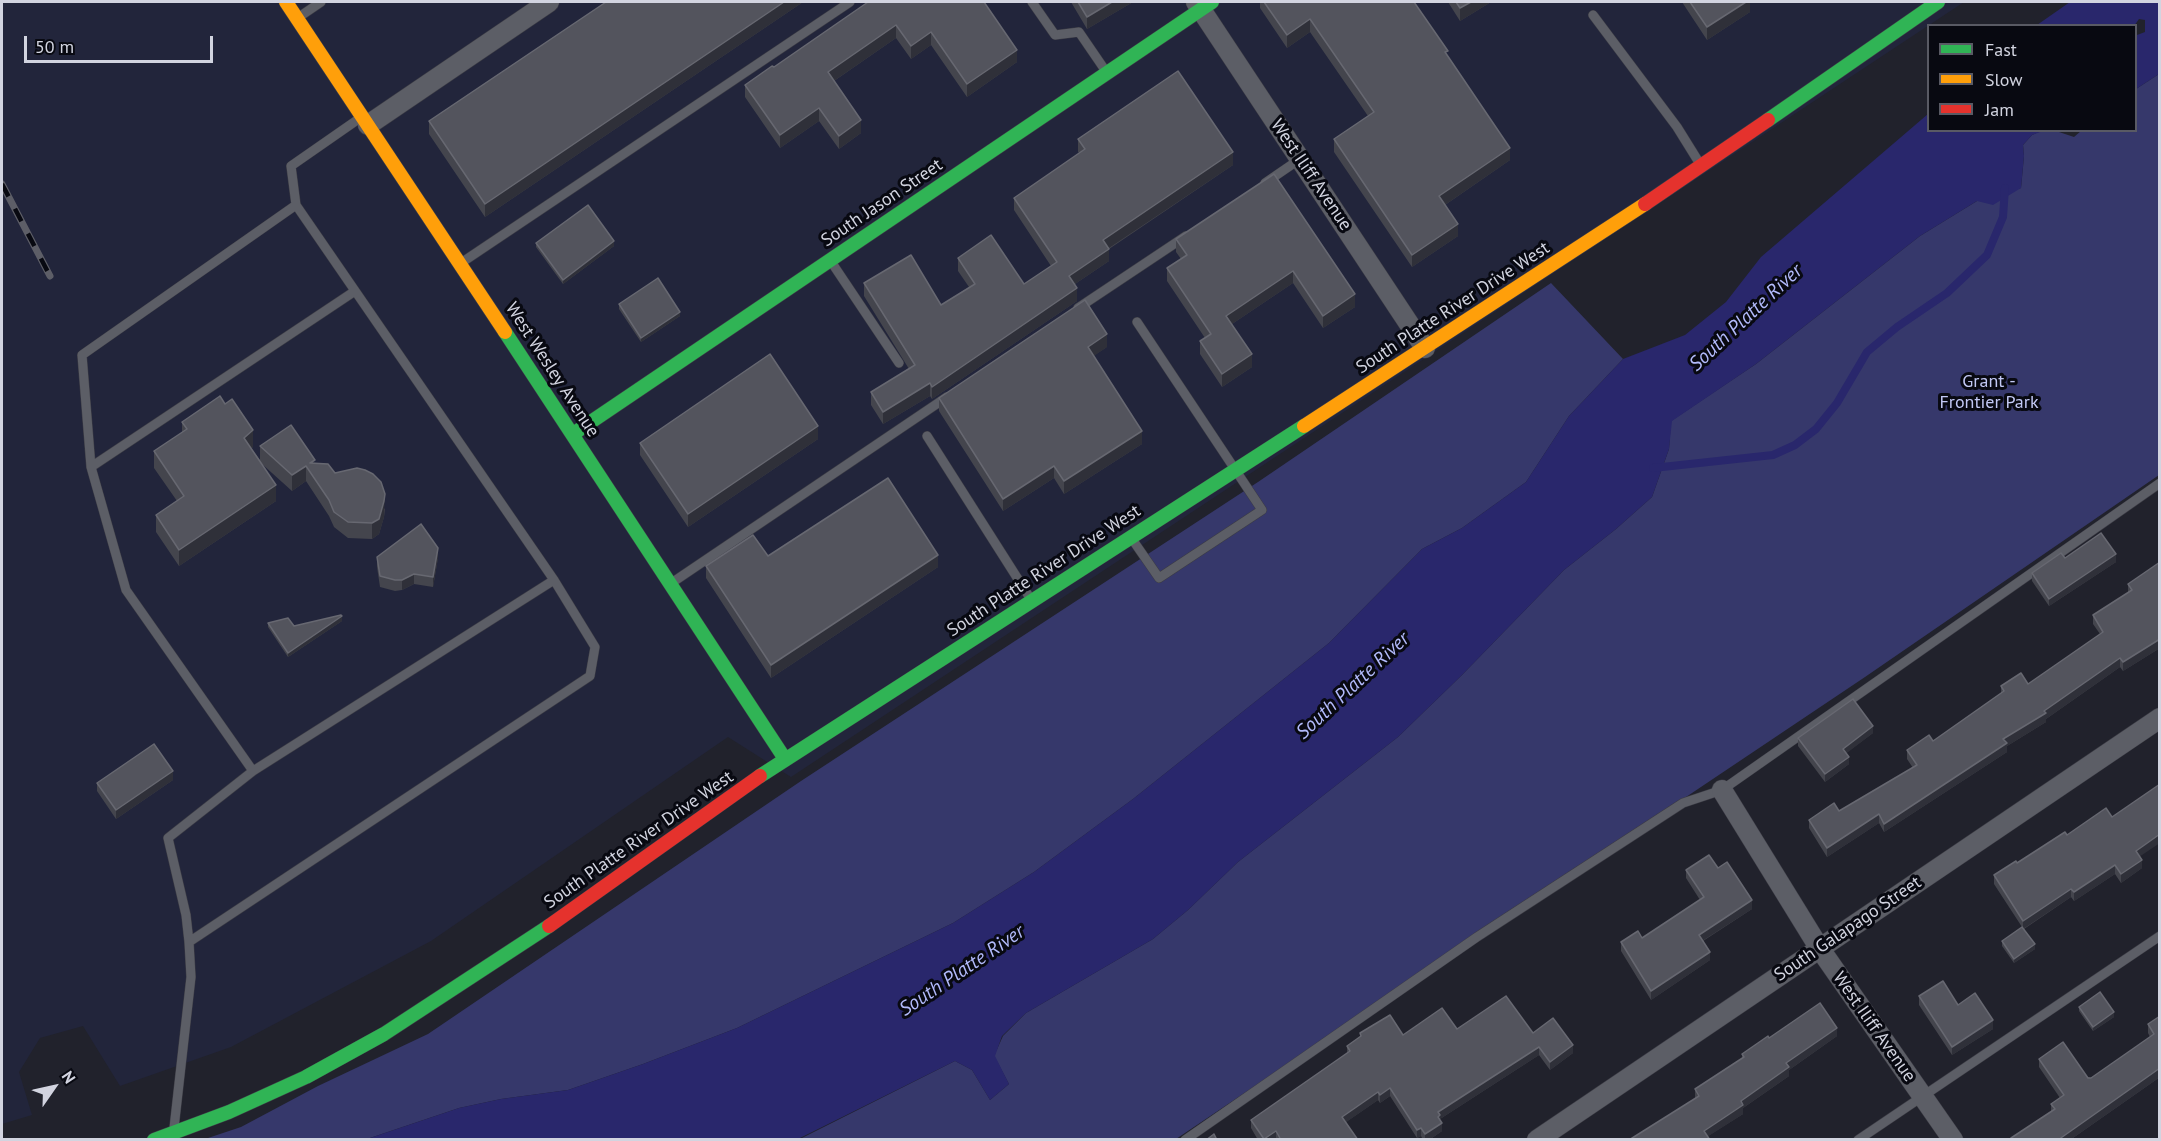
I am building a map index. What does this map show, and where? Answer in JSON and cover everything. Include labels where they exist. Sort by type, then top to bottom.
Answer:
[{"type":"street","name":"West Wesley Avenue","points":[[286,2],[573,434],[785,759]]},
{"type":"street","points":[[365,121],[549,2]]},
{"type":"street","name":"South Platte River Drive West","points":[[154,1140],[229,1112],[306,1077],[384,1034],[560,919],[785,759],[1425,348],[1701,165],[1938,2]]},
{"type":"street","name":"South Jason Street","points":[[573,434],[1107,73],[1203,4]]},
{"type":"street","name":"West Iliff Avenue","points":[[1203,4],[1300,159],[1425,348]]},
{"type":"street","name":"South Galapago Street","points":[[1537,1140],[2160,718]]},
{"type":"street","name":"West Iliff Avenue","points":[[1722,790],[1820,949],[1953,1140]]},
{"type":"lane","points":[[297,18],[321,2]]},
{"type":"lane","points":[[460,264],[850,2]]},
{"type":"lane","points":[[1032,2],[1055,35],[1079,32],[1107,73]]},
{"type":"lane","points":[[1593,15],[1677,127],[1701,165]]},
{"type":"lane","points":[[189,942],[590,676],[595,646],[554,579],[296,205],[291,166],[365,121]]},
{"type":"lane","points":[[1261,185],[1300,159]]},
{"type":"lane","points":[[253,771],[126,590],[91,466],[82,355],[296,205]]},
{"type":"lane","points":[[1067,316],[1193,231]]},
{"type":"lane","points":[[830,260],[899,363]]},
{"type":"lane","points":[[91,466],[355,291]]},
{"type":"lane","points":[[1131,537],[1159,578],[1262,510],[1137,322]]},
{"type":"lane","points":[[671,584],[960,388]]},
{"type":"lane","points":[[927,436],[1032,601]]},
{"type":"lane","points":[[1185,1140],[1476,937],[1545,892],[1683,803],[1722,790],[2160,483]]},
{"type":"lane","points":[[173,1133],[192,977],[186,915],[168,838],[253,771],[554,579]]},
{"type":"lane","points":[[1858,1140],[2160,936]]},
{"type":"shaded area","points":[[2,2],[1964,2],[1931,24],[1927,24],[1927,26],[791,777],[728,737],[431,941],[231,1047],[120,1086],[83,1026],[40,1038],[19,1072],[32,1115],[2,1124]]},
{"type":"green space","name":"Grant - Frontier Park","points":[[2159,74],[2159,475],[1865,677],[1176,1139],[798,1140],[955,1061],[972,1070],[990,1100],[1009,1084],[994,1056],[1003,1036],[1026,1013],[1153,939],[1188,910],[1238,862],[1398,737],[1564,570],[1652,497],[1669,449],[1671,421],[1756,364],[1920,236],[1977,201],[2021,188],[2023,145],[2032,135],[2039,132],[2059,132],[2074,137],[2080,132],[2137,132],[2137,88]]},
{"type":"green space","points":[[1551,283],[1623,359],[1569,416],[1526,482],[1462,528],[1422,549],[1329,643],[1133,799],[1034,872],[953,923],[737,1028],[568,1090],[501,1099],[459,1108],[367,1139],[202,1140],[241,1127],[318,1086],[428,1034],[801,781],[1258,482]]},
{"type":"water","points":[[2070,2],[2159,2],[2159,74],[2137,88],[2137,35],[2145,32],[2145,20],[2139,19],[2135,24],[2038,24]]},
{"type":"water","name":"South Platte River","points":[[1927,115],[1927,132],[2040,132],[2032,135],[2023,145],[2021,188],[1993,205],[1977,201],[1920,236],[1756,364],[1672,421],[1669,449],[1652,497],[1564,570],[1398,737],[1238,862],[1188,910],[1153,939],[1026,1013],[1002,1036],[995,1056],[1009,1084],[990,1100],[972,1070],[955,1061],[798,1139],[367,1139],[459,1108],[501,1099],[568,1090],[737,1028],[953,923],[1034,872],[1133,799],[1329,643],[1422,549],[1462,528],[1526,482],[1569,416],[1623,359],[1685,335],[1726,302],[1761,257]]},
{"type":"building","points":[[606,2],[784,2],[485,204],[429,121]]},
{"type":"building","points":[[868,2],[984,2],[1017,50],[967,84],[931,32],[911,46],[896,25],[828,72],[861,120],[839,136],[819,108],[780,135],[745,85]]},
{"type":"building","points":[[1078,2],[1112,2],[1087,17]]},
{"type":"building","points":[[1264,2],[1414,2],[1510,148],[1439,196],[1458,224],[1412,255],[1334,139],[1374,112],[1310,19],[1287,35]]},
{"type":"building","points":[[1456,2],[1471,2],[1460,8]]},
{"type":"building","points":[[1690,2],[1746,2],[1707,27]]},
{"type":"building","points":[[1178,71],[1233,152],[1103,240],[1109,249],[1069,276],[1077,288],[932,387],[930,383],[883,412],[871,392],[915,365],[864,283],[911,255],[941,305],[975,284],[958,258],[991,235],[1024,284],[1057,262],[1014,198],[1085,149],[1078,139]]},
{"type":"building","points":[[1274,174],[1355,294],[1323,316],[1293,271],[1226,316],[1252,354],[1222,374],[1200,341],[1211,334],[1167,268],[1187,255],[1176,239]]},
{"type":"building","points":[[588,205],[614,241],[563,280],[536,243]]},
{"type":"building","points":[[658,278],[680,312],[641,338],[619,304]]},
{"type":"building","points":[[1085,300],[1107,334],[1088,347],[1142,431],[1064,481],[1054,466],[1003,499],[939,398]]},
{"type":"building","points":[[770,354],[818,426],[688,514],[640,443]]},
{"type":"building","points":[[220,396],[225,404],[232,399],[253,430],[244,438],[276,485],[179,550],[156,515],[184,496],[154,451],[187,429],[182,422]]},
{"type":"building","points":[[291,425],[315,460],[310,463],[328,464],[335,473],[357,468],[365,470],[381,482],[385,494],[379,519],[372,523],[348,522],[334,512],[329,500],[306,466],[292,475],[260,446]]},
{"type":"building","points":[[888,478],[938,555],[771,665],[706,566],[753,535],[768,556]]},
{"type":"building","points":[[421,524],[438,548],[433,577],[414,574],[402,580],[395,580],[380,576],[377,557]]},
{"type":"building","points":[[2101,533],[2116,554],[2049,599],[2032,573],[2061,553],[2065,558]]},
{"type":"building","points":[[2160,562],[2160,639],[2123,662],[2120,658],[2044,711],[2046,713],[2003,739],[2007,743],[1884,824],[1879,814],[1827,848],[1809,820],[1834,803],[1839,811],[1917,765],[1907,750],[1929,735],[1933,741],[2004,691],[2001,686],[2021,673],[2028,684],[2103,632],[2093,615],[2132,590],[2128,584]]},
{"type":"building","points":[[341,615],[288,653],[268,623],[288,618],[294,626]]},
{"type":"building","points":[[1853,699],[1873,726],[1843,749],[1849,757],[1825,774],[1798,738]]},
{"type":"building","points":[[154,744],[173,771],[116,810],[97,783]]},
{"type":"building","points":[[2160,784],[2160,834],[2136,851],[2142,860],[2121,874],[2115,865],[2074,892],[2071,889],[2023,921],[1994,875],[2065,832],[2067,835],[2106,808],[2112,817]]},
{"type":"building","points":[[1709,855],[1718,868],[1727,862],[1752,900],[1699,935],[1710,952],[1651,991],[1621,942],[1638,931],[1642,938],[1704,897],[1686,870]]},
{"type":"building","points":[[2022,927],[2035,944],[2014,959],[2002,941]]},
{"type":"building","points":[[1943,981],[1958,1005],[1975,993],[1993,1020],[1952,1047],[1919,996]]},
{"type":"building","points":[[2100,992],[2114,1012],[2093,1027],[2079,1007]]},
{"type":"building","points":[[1506,996],[1533,1033],[1553,1018],[1573,1045],[1550,1062],[1539,1047],[1438,1112],[1442,1123],[1425,1134],[1421,1128],[1417,1130],[1390,1088],[1380,1095],[1378,1092],[1342,1117],[1358,1140],[1281,1140],[1276,1131],[1264,1139],[1251,1120],[1350,1051],[1347,1046],[1361,1036],[1360,1033],[1390,1015],[1403,1035],[1442,1008],[1457,1029]]},
{"type":"building","points":[[1820,1003],[1837,1028],[1786,1063],[1789,1067],[1741,1101],[1743,1105],[1704,1131],[1710,1140],[1629,1140],[1699,1096],[1695,1089],[1744,1057],[1742,1054],[1768,1036],[1769,1038]]},
{"type":"building","points":[[2160,1016],[2160,1068],[2058,1140],[2012,1140],[2011,1138],[2055,1109],[2051,1104],[2064,1095],[2039,1059],[2063,1042],[2088,1078],[2091,1078],[2154,1034],[2148,1024]]},
{"type":"building","points":[[1214,1134],[1217,1140],[1206,1140]]},
{"type":"waterway","points":[[1653,468],[1773,455],[1795,445],[1816,429],[1837,403],[1867,352],[1897,327],[1947,293],[1987,255],[2003,217],[2005,188]]},
{"type":"railway","points":[[2,184],[50,276]]},
{"type":"traffic: fast","points":[[573,434],[1212,2]]},
{"type":"traffic: fast","points":[[1768,120],[1938,2]]},
{"type":"traffic: fast","points":[[505,332],[785,759]]},
{"type":"traffic: fast","points":[[760,776],[1304,426]]},
{"type":"traffic: fast","points":[[154,1140],[229,1112],[306,1077],[384,1034],[549,926]]},
{"type":"traffic: slow","points":[[286,2],[505,332]]},
{"type":"traffic: slow","points":[[1304,426],[1645,204]]},
{"type":"traffic: jam","points":[[1645,204],[1768,120]]},
{"type":"traffic: jam","points":[[549,926],[760,776]]}]
